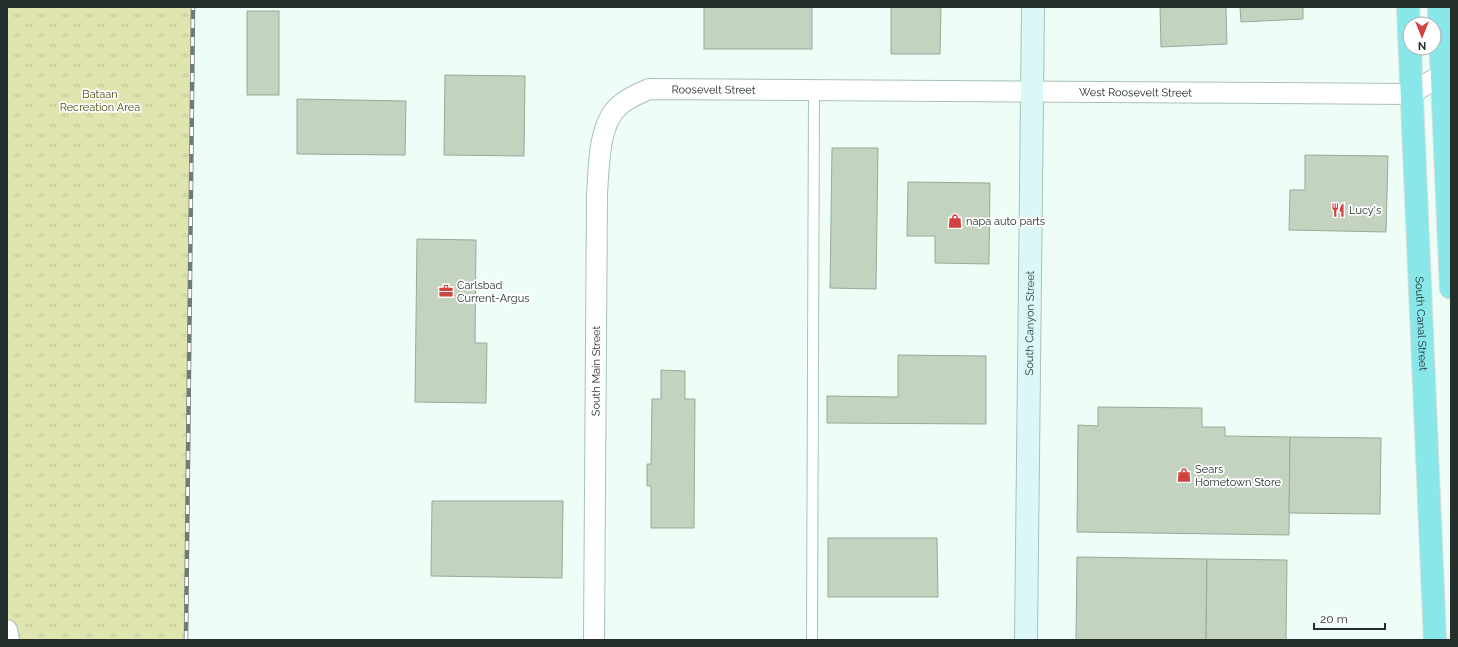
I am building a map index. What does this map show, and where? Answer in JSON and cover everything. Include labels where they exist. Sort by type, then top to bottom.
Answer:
[{"type":"highway","name":"South Canal Street","points":[[1408,7],[1435,640]]},
{"type":"highway","points":[[1439,7],[1447,74],[1451,288]]},
{"type":"street","name":"South Canyon Street","points":[[1026,640],[1033,7]]},
{"type":"street","points":[[1411,94],[1447,74]]},
{"type":"street","name":"Roosevelt Street","points":[[618,106],[648,89],[814,91]]},
{"type":"street","name":"West Roosevelt Street","points":[[814,91],[1411,94]]},
{"type":"street","name":"South Main Street","points":[[594,640],[597,194],[600,158],[605,130],[610,118],[618,106]]},
{"type":"street","points":[[7,630],[9,640]]},
{"type":"lane","points":[[812,640],[814,91]]},
{"type":"green space","name":"Bataan Recreation Area","points":[[7,7],[193,7],[186,640],[7,640]]},
{"type":"building","points":[[704,7],[812,7],[812,49],[704,49]]},
{"type":"building","points":[[891,7],[941,7],[940,54],[891,54]]},
{"type":"building","points":[[1160,7],[1226,7],[1227,44],[1161,47]]},
{"type":"building","points":[[1240,7],[1303,7],[1303,19],[1241,22]]},
{"type":"building","points":[[247,11],[279,11],[279,95],[247,95]]},
{"type":"building","points":[[445,75],[525,76],[524,156],[444,155]]},
{"type":"building","points":[[297,99],[406,101],[405,155],[297,154]]},
{"type":"building","points":[[832,148],[878,148],[876,289],[830,288]]},
{"type":"building","name":"Lucy's","points":[[1305,155],[1388,156],[1386,232],[1289,230],[1290,190],[1305,190]]},
{"type":"building","points":[[908,182],[990,183],[989,264],[935,263],[935,236],[907,236]]},
{"type":"building","name":"Carlsbad Current-Argus","points":[[417,239],[476,240],[475,343],[487,343],[486,403],[415,402]]},
{"type":"building","points":[[898,355],[986,356],[986,424],[827,423],[827,396],[898,397]]},
{"type":"building","points":[[661,370],[685,371],[685,399],[695,399],[694,528],[651,528],[651,486],[647,486],[647,464],[651,464],[652,399],[661,399]]},
{"type":"building","name":"Sears Hometown Store","points":[[1098,407],[1202,408],[1202,427],[1225,427],[1225,436],[1290,437],[1289,535],[1077,532],[1078,425],[1098,426]]},
{"type":"building","points":[[1290,437],[1381,438],[1380,514],[1289,513]]},
{"type":"building","points":[[432,501],[563,501],[562,578],[431,576]]},
{"type":"building","points":[[828,538],[937,538],[938,597],[828,597]]},
{"type":"building","points":[[1077,557],[1207,559],[1206,640],[1076,640]]},
{"type":"building","points":[[1207,559],[1287,560],[1286,640],[1206,640]]},
{"type":"railway","points":[[186,640],[193,7]]},
{"type":"place","name":"Lucy's","points":[[1338,210]]},
{"type":"place","name":"napa auto parts","points":[[955,221]]},
{"type":"place","name":"Carlsbad Current-Argus","points":[[446,291]]},
{"type":"place","name":"Sears Hometown Store","points":[[1184,475]]}]
